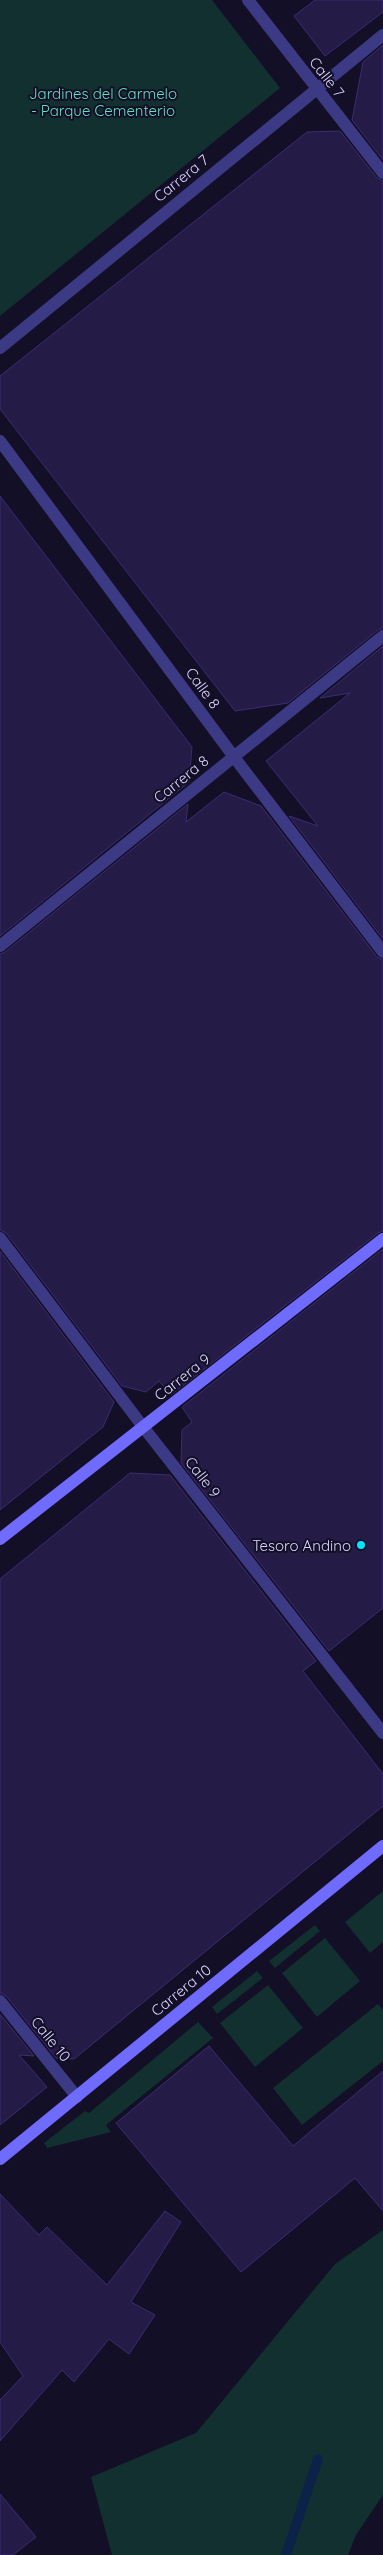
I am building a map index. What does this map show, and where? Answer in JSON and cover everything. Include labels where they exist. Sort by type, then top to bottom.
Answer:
[{"type":"main road","name":"Carrera 9","points":[[0,1539],[383,1239]]},
{"type":"main road","name":"Carrera 10","points":[[0,2159],[383,1846]]},
{"type":"street","name":"Calle 7","points":[[248,0],[383,173]]},
{"type":"street","name":"Carrera 7","points":[[0,348],[315,88],[383,35]]},
{"type":"street","name":"Calle 8","points":[[0,441],[234,757],[383,952]]},
{"type":"street","name":"Carrera 8","points":[[0,946],[383,636]]},
{"type":"street","name":"Calle 9","points":[[0,1238],[144,1428],[383,1733]]},
{"type":"street","name":"Calle 10","points":[[0,2002],[77,2097]]},
{"type":"green space","name":"Jardines del Carmelo - Parque Cementerio","points":[[0,0],[212,0],[280,88],[0,316]]},
{"type":"green space","points":[[383,1891],[383,1942],[370,1953],[345,1922]]},
{"type":"green space","points":[[315,1925],[320,1931],[275,1968],[269,1961]]},
{"type":"green space","points":[[325,1938],[360,1981],[317,2017],[282,1973]]},
{"type":"green space","points":[[257,1971],[263,1978],[217,2014],[212,2007]]},
{"type":"green space","points":[[268,1985],[303,2028],[255,2067],[220,2023]]},
{"type":"green space","points":[[378,2004],[383,2010],[383,2061],[302,2125],[273,2088]]},
{"type":"green space","points":[[198,2022],[213,2038],[106,2125],[111,2132],[47,2148],[44,2143],[85,2111],[89,2113]]},
{"type":"green space","points":[[383,2230],[383,2495],[356,2535],[348,2555],[112,2555],[91,2477],[196,2433],[335,2264]]},
{"type":"building","points":[[315,0],[383,0],[383,12],[325,56],[294,16]]},
{"type":"building","points":[[383,45],[383,160],[352,120],[363,62]]},
{"type":"building","points":[[340,131],[377,178],[383,181],[383,628],[378,630],[288,703],[235,711],[0,409],[0,376],[307,132]]},
{"type":"building","points":[[0,496],[192,747],[189,782],[0,936]]},
{"type":"building","points":[[383,646],[383,939],[289,816],[318,826],[266,761],[350,693],[320,698]]},
{"type":"building","points":[[224,792],[261,806],[377,957],[383,960],[383,1231],[171,1395],[159,1381],[146,1392],[122,1386],[6,1233],[0,1230],[0,954],[5,952],[188,804],[186,822]]},
{"type":"building","points":[[383,1249],[383,1608],[329,1651],[181,1463],[182,1430],[192,1422],[182,1407]]},
{"type":"building","points":[[0,1251],[114,1402],[103,1427],[0,1510]]},
{"type":"building","points":[[130,1473],[170,1475],[316,1661],[303,1671],[383,1774],[383,1806],[74,2059],[56,2058],[6,1996],[0,1993],[0,1579]]},
{"type":"building","points":[[0,2014],[34,2056],[19,2055],[47,2087],[0,2125]]},
{"type":"building","points":[[209,2046],[293,2146],[383,2071],[383,2211],[355,2178],[241,2272],[116,2123]]},
{"type":"building","points":[[0,2194],[39,2235],[47,2227],[107,2285],[165,2211],[181,2222],[131,2302],[155,2315],[129,2354],[109,2339],[74,2382],[62,2370],[0,2441],[0,2400],[23,2376],[0,2342]]},
{"type":"building","points":[[0,2494],[36,2537],[13,2555],[0,2555]]},
{"type":"waterway","points":[[286,2555],[318,2459]]},
{"type":"place","name":"Tesoro Andino","points":[[361,1545]]}]
